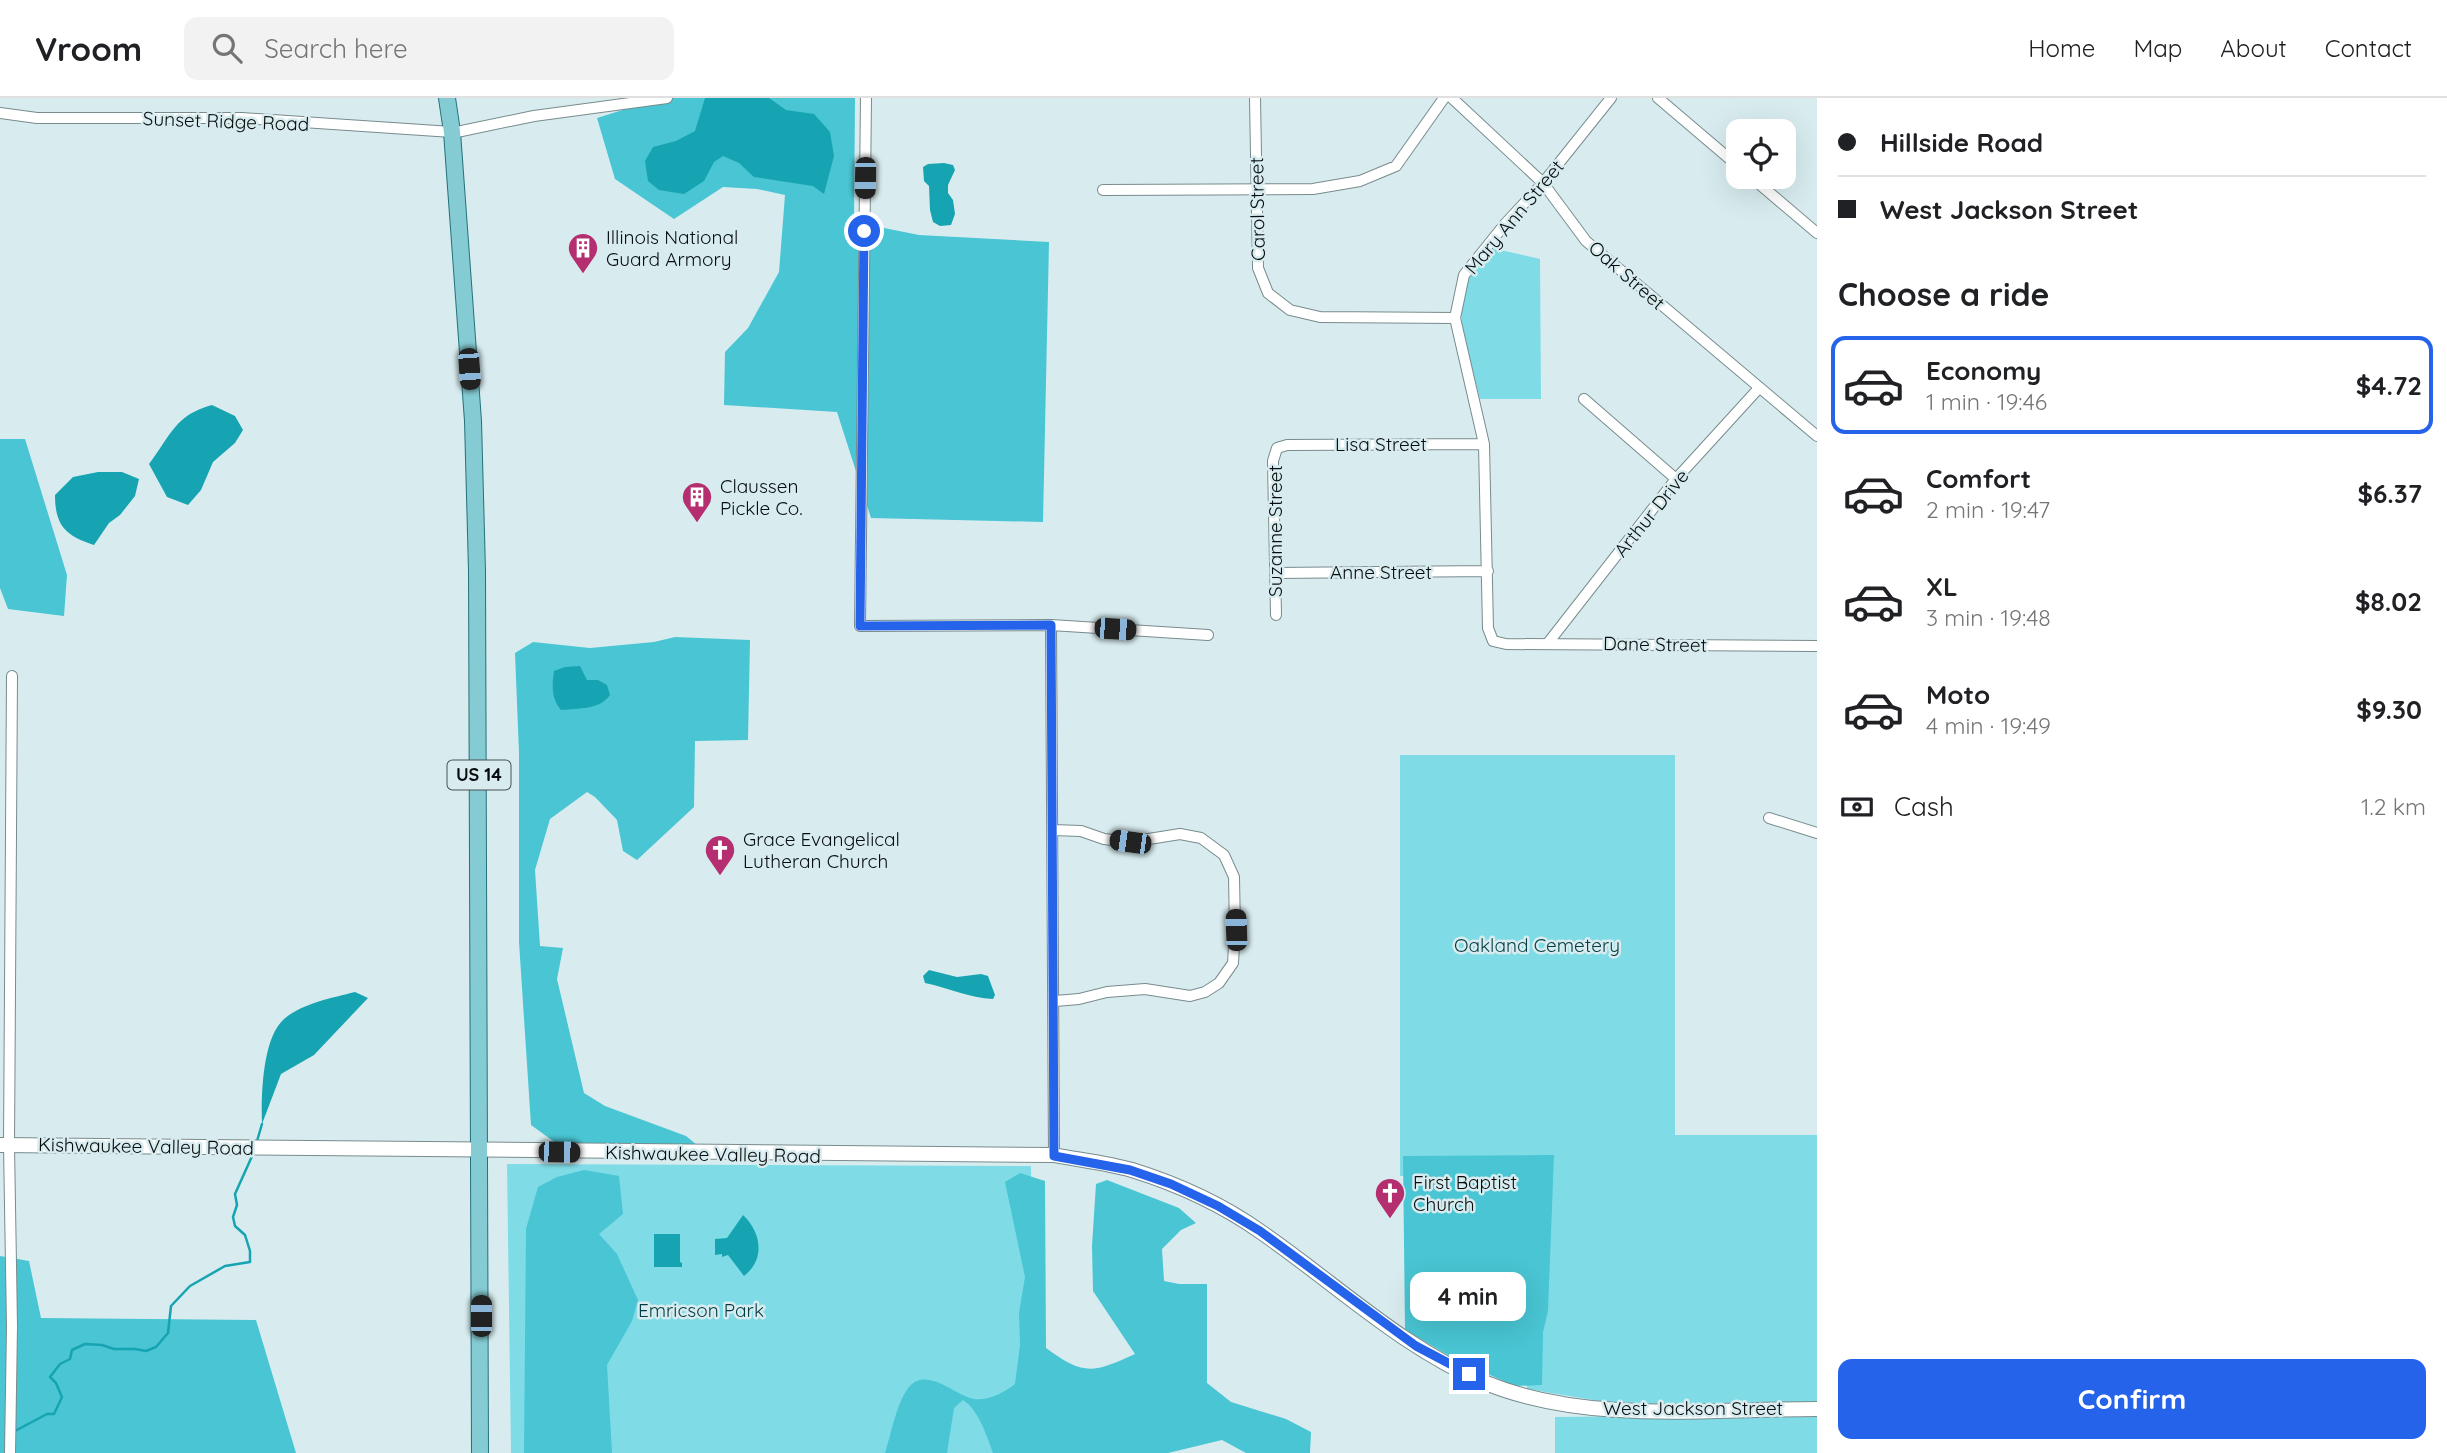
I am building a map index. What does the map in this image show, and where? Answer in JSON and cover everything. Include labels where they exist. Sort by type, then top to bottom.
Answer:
[{"type":"main road","name":"US 14","points":[[447,98],[452,132],[473,421],[477,558],[480,1453]]},
{"type":"street","name":"Sunset Ridge Road","points":[[0,113],[37,118],[242,118],[452,132],[534,116],[667,98]]},
{"type":"street","points":[[866,98],[860,626],[1051,625],[1208,635]]},
{"type":"street","name":"Carol Street","points":[[1255,98],[1258,268],[1268,293],[1290,310],[1320,317],[1455,318]]},
{"type":"street","points":[[1103,190],[1313,189],[1360,181],[1396,166],[1444,98]]},
{"type":"street","name":"Oak Street","points":[[1452,98],[1544,183],[1586,241],[1817,436]]},
{"type":"street","name":"Mary Ann Street","points":[[1493,641],[1488,628],[1484,444],[1455,318],[1464,275],[1505,224],[1544,183],[1611,98]]},
{"type":"street","points":[[1658,98],[1726,156]]},
{"type":"street","points":[[1765,189],[1817,233]]},
{"type":"street","name":"Arthur Drive","points":[[1548,643],[1676,480],[1759,388]]},
{"type":"street","points":[[1584,399],[1676,480]]},
{"type":"street","name":"Lisa Street","points":[[1277,448],[1287,444],[1484,444]]},
{"type":"street","name":"Suzanne Street","points":[[1276,615],[1273,461],[1277,448]]},
{"type":"street","name":"Anne Street","points":[[1275,573],[1488,571]]},
{"type":"street","points":[[1051,625],[1054,1156]]},
{"type":"street","name":"Dane Street","points":[[1493,641],[1506,644],[1817,646]]},
{"type":"street","points":[[10,1453],[12,1326],[4,1145],[12,676]]},
{"type":"street","points":[[1769,818],[1817,833]]},
{"type":"street","points":[[1053,830],[1081,831],[1104,839],[1130,842],[1180,834],[1201,838],[1224,855],[1234,877],[1236,930],[1233,963],[1219,983],[1205,992],[1189,996],[1145,989],[1055,1001]]},
{"type":"street","name":"Kishwaukee Valley Road","points":[[4,1145],[1054,1156],[1130,1170]]},
{"type":"street","name":"West Jackson Street","points":[[1130,1170],[1171,1184],[1218,1206],[1260,1231],[1416,1346],[1486,1383],[1529,1397],[1604,1409],[1817,1409]]},
{"type":"green space","points":[[1492,248],[1540,259],[1541,399],[1480,399],[1465,338],[1461,307],[1467,279]]},
{"type":"green space","name":"Oakland Cemetery","points":[[1400,755],[1675,755],[1675,1135],[1817,1135],[1817,1405],[1635,1407],[1527,1389],[1527,1176],[1400,1176]]},
{"type":"green space","name":"Emricson Park","points":[[507,1164],[1031,1166],[1032,1453],[511,1453]]},
{"type":"green space","points":[[1817,1414],[1817,1453],[1555,1453],[1555,1417]]},
{"type":"shaded area","points":[[661,98],[855,98],[854,222],[919,235],[1049,242],[1043,522],[871,518],[837,412],[724,405],[725,352],[748,328],[779,272],[785,195],[757,189],[723,187],[674,219],[615,179],[597,118]]},
{"type":"shaded area","points":[[705,98],[769,98],[786,110],[814,114],[830,132],[834,156],[824,194],[813,186],[754,177],[739,163],[723,156],[714,162],[704,181],[684,194],[659,190],[648,181],[645,161],[653,147],[676,141],[695,131]]},
{"type":"shaded area","points":[[944,163],[953,165],[955,170],[948,185],[948,193],[953,200],[955,214],[951,225],[940,226],[933,222],[929,186],[924,181],[923,167]]},
{"type":"shaded area","points":[[212,405],[235,416],[243,430],[235,443],[213,462],[201,490],[188,505],[167,497],[149,464],[182,420]]},
{"type":"shaded area","points":[[0,439],[25,439],[67,575],[64,616],[8,609],[0,588]]},
{"type":"shaded area","points":[[98,472],[122,472],[139,479],[135,496],[120,515],[109,523],[94,545],[76,538],[64,528],[57,515],[55,495],[73,477]]},
{"type":"shaded area","points":[[675,637],[750,640],[748,740],[695,741],[694,807],[637,860],[623,851],[617,820],[587,792],[550,819],[535,870],[540,946],[563,948],[557,979],[584,1093],[605,1106],[686,1136],[697,1145],[560,1146],[531,1125],[519,942],[519,753],[515,653],[533,642],[590,648],[654,642]]},
{"type":"shaded area","points":[[580,666],[587,680],[598,680],[607,685],[610,695],[595,706],[561,710],[554,696],[554,671]]},
{"type":"shaded area","points":[[929,970],[957,977],[981,974],[988,976],[995,995],[993,999],[976,997],[925,983],[923,976]]},
{"type":"shaded area","points":[[355,992],[368,998],[314,1055],[281,1074],[262,1124],[264,1069],[277,1028],[284,1019],[300,1009]]},
{"type":"shaded area","points":[[1554,1155],[1548,1311],[1543,1332],[1542,1385],[1515,1386],[1458,1361],[1405,1330],[1403,1156]]},
{"type":"shaded area","points":[[584,1170],[619,1176],[623,1214],[599,1234],[617,1254],[638,1300],[632,1321],[607,1365],[612,1453],[524,1453],[526,1229],[538,1187],[557,1177]]},
{"type":"shaded area","points":[[1020,1173],[1045,1181],[1046,1348],[1070,1363],[1089,1369],[1109,1365],[1135,1354],[1093,1291],[1092,1246],[1096,1184],[1107,1180],[1179,1208],[1196,1223],[1181,1230],[1162,1249],[1164,1281],[1207,1284],[1207,1383],[1231,1402],[1286,1419],[1311,1432],[1310,1453],[1246,1453],[1222,1440],[1168,1453],[993,1453],[978,1416],[963,1400],[954,1408],[947,1453],[885,1453],[901,1400],[910,1386],[917,1381],[940,1383],[976,1399],[994,1396],[1015,1384],[1020,1345],[1019,1313],[1025,1277],[1005,1182]]},
{"type":"shaded area","points":[[743,1215],[754,1229],[758,1246],[756,1262],[744,1276],[728,1255],[715,1255],[715,1239],[727,1238]]},
{"type":"shaded area","points":[[654,1234],[680,1234],[682,1267],[654,1267]]},
{"type":"shaded area","points":[[0,1256],[29,1261],[41,1318],[256,1320],[296,1453],[0,1453]]},
{"type":"waterway","points":[[257,1141],[262,1124]]},
{"type":"waterway","points":[[15,1431],[47,1414],[54,1414],[62,1397],[50,1377],[60,1364],[70,1359],[72,1350],[85,1344],[146,1351],[156,1347],[168,1333],[171,1306],[190,1286],[225,1266],[250,1262],[245,1235],[235,1226],[233,1217],[237,1205],[235,1194],[253,1154]]},
{"type":"place","name":"Illinois National Guard Armory","points":[[583,275]]},
{"type":"place","name":"Claussen Pickle Co.","points":[[697,524]]},
{"type":"place","name":"Grace Evangelical Lutheran Church","points":[[720,877]]},
{"type":"place","name":"First Baptist Church","points":[[1390,1220]]},
{"type":"route","points":[[864,231],[860,626],[1051,625],[1054,1156],[1130,1170],[1171,1184],[1218,1206],[1260,1231],[1416,1346],[1469,1374]]}]
